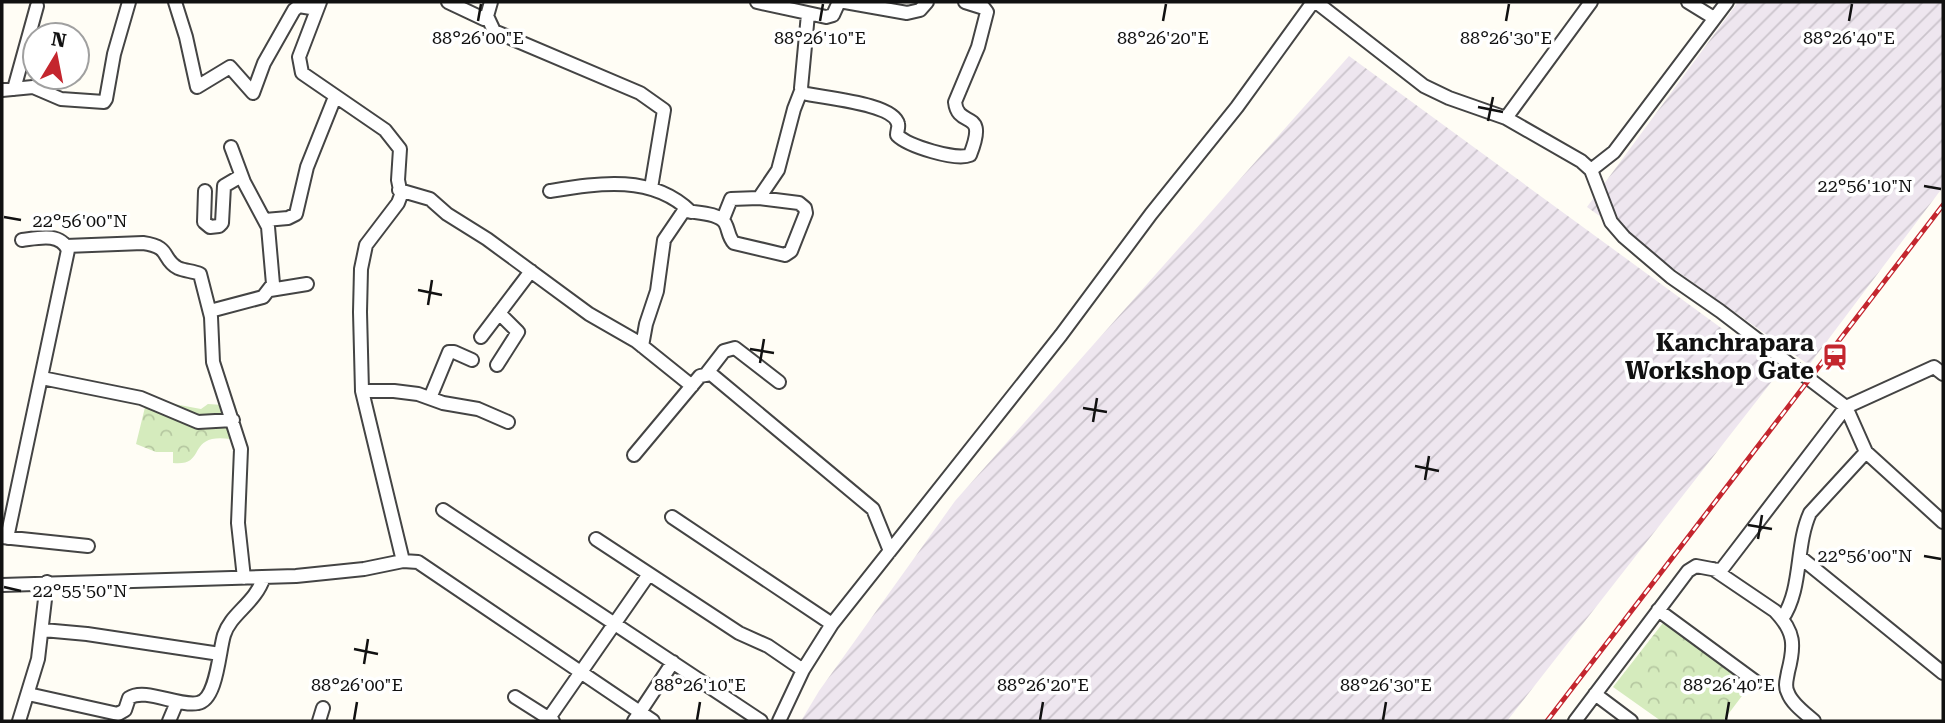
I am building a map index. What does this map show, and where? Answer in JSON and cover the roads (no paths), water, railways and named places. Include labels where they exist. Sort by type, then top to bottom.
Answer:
[{"type":"street","points":[[37,6],[8,89],[33,88],[61,99],[104,103],[107,99],[114,54],[130,2]]},
{"type":"street","points":[[175,2],[197,87],[230,67],[253,93],[264,63],[294,10],[299,6],[318,6],[299,57],[299,69],[302,74],[385,130],[400,149],[398,202],[371,237],[363,257],[360,312],[362,391],[403,561]]},
{"type":"street","points":[[448,2],[482,19],[487,16]]},
{"type":"street","points":[[491,2],[487,16],[494,31],[640,93],[664,110],[651,188]]},
{"type":"street","points":[[757,2],[808,14],[830,16],[844,2],[907,13],[920,10],[927,2]]},
{"type":"street","points":[[801,91],[872,106],[895,119],[898,123],[897,135],[902,140],[961,158],[968,156],[978,134],[977,128],[960,113],[955,102],[978,47],[987,12],[984,8],[965,2]]},
{"type":"street","points":[[779,721],[803,670],[832,624],[1237,107],[1314,2],[1424,86],[1450,99],[1506,118],[1581,161],[1591,170],[1611,222],[1624,237],[1671,277],[1846,407],[1866,452],[1943,522]]},
{"type":"street","points":[[1506,118],[1591,2]]},
{"type":"street","points":[[1688,2],[1714,18]]},
{"type":"street","points":[[1591,170],[1614,152],[1727,2]]},
{"type":"street","points":[[759,198],[778,170],[801,91],[808,14]]},
{"type":"street","points":[[265,220],[288,218],[296,214],[307,167],[335,97]]},
{"type":"street","points":[[210,311],[263,297],[273,284],[270,237],[265,220],[241,176],[231,147]]},
{"type":"street","points":[[205,191],[204,222],[210,227],[219,226],[222,223],[224,186],[241,176]]},
{"type":"street","points":[[550,191],[604,183],[651,188],[675,199],[691,212]]},
{"type":"street","points":[[400,190],[430,199],[447,214],[487,239],[589,314],[642,346],[692,386]]},
{"type":"street","points":[[759,198],[799,203],[805,208],[793,247],[788,253],[732,242],[723,219],[731,199],[759,198]]},
{"type":"street","points":[[642,346],[657,291],[664,240],[679,216],[683,212],[691,212],[723,219]]},
{"type":"street","points":[[22,240],[62,240],[66,246],[67,258],[4,537],[88,546]]},
{"type":"street","points":[[66,246],[143,243],[160,247],[180,268],[200,274],[210,311],[213,362],[242,455],[238,523],[244,578]]},
{"type":"street","points":[[481,337],[531,271]]},
{"type":"street","points":[[270,290],[307,284]]},
{"type":"street","points":[[497,365],[518,332],[499,313]]},
{"type":"street","points":[[634,455],[724,351],[735,348],[779,382]]},
{"type":"street","points":[[430,398],[449,352],[472,360]]},
{"type":"street","points":[[1575,721],[1691,567],[1722,569],[1846,407],[1940,368]]},
{"type":"street","points":[[707,373],[873,509],[890,551]]},
{"type":"street","points":[[42,378],[136,397],[198,422],[233,421]]},
{"type":"street","points":[[362,391],[402,391],[478,409],[508,422]]},
{"type":"street","points":[[1782,619],[1791,604],[1806,525],[1814,507],[1866,452]]},
{"type":"street","points":[[443,510],[761,721]]},
{"type":"street","points":[[672,517],[832,624]]},
{"type":"street","points":[[596,539],[739,633],[768,646],[803,670]]},
{"type":"street","points":[[1800,557],[1943,673]]},
{"type":"street","points":[[2,584],[264,577],[364,569],[403,561],[418,562],[582,673],[637,717],[653,721]]},
{"type":"street","points":[[1712,569],[1775,611],[1782,619],[1794,646],[1786,680],[1787,691],[1793,701],[1814,721]]},
{"type":"street","points":[[515,697],[551,720],[649,574]]},
{"type":"street","points":[[28,694],[103,716],[122,713],[129,698],[136,694],[197,704],[209,695],[229,624],[252,601],[264,577]]},
{"type":"street","points":[[19,721],[38,659],[47,582]]},
{"type":"street","points":[[1658,610],[1756,682]]},
{"type":"street","points":[[43,630],[220,654]]},
{"type":"street","points":[[637,717],[673,662]]},
{"type":"street","points":[[1595,694],[1631,721]]},
{"type":"street","points":[[169,721],[177,702]]},
{"type":"street","points":[[319,721],[323,708]]},
{"type":"railway","points":[[1547,721],[1943,205]]},
{"type":"place","name":"Kanchrapara Workshop Gate","points":[[1835,357]]}]
